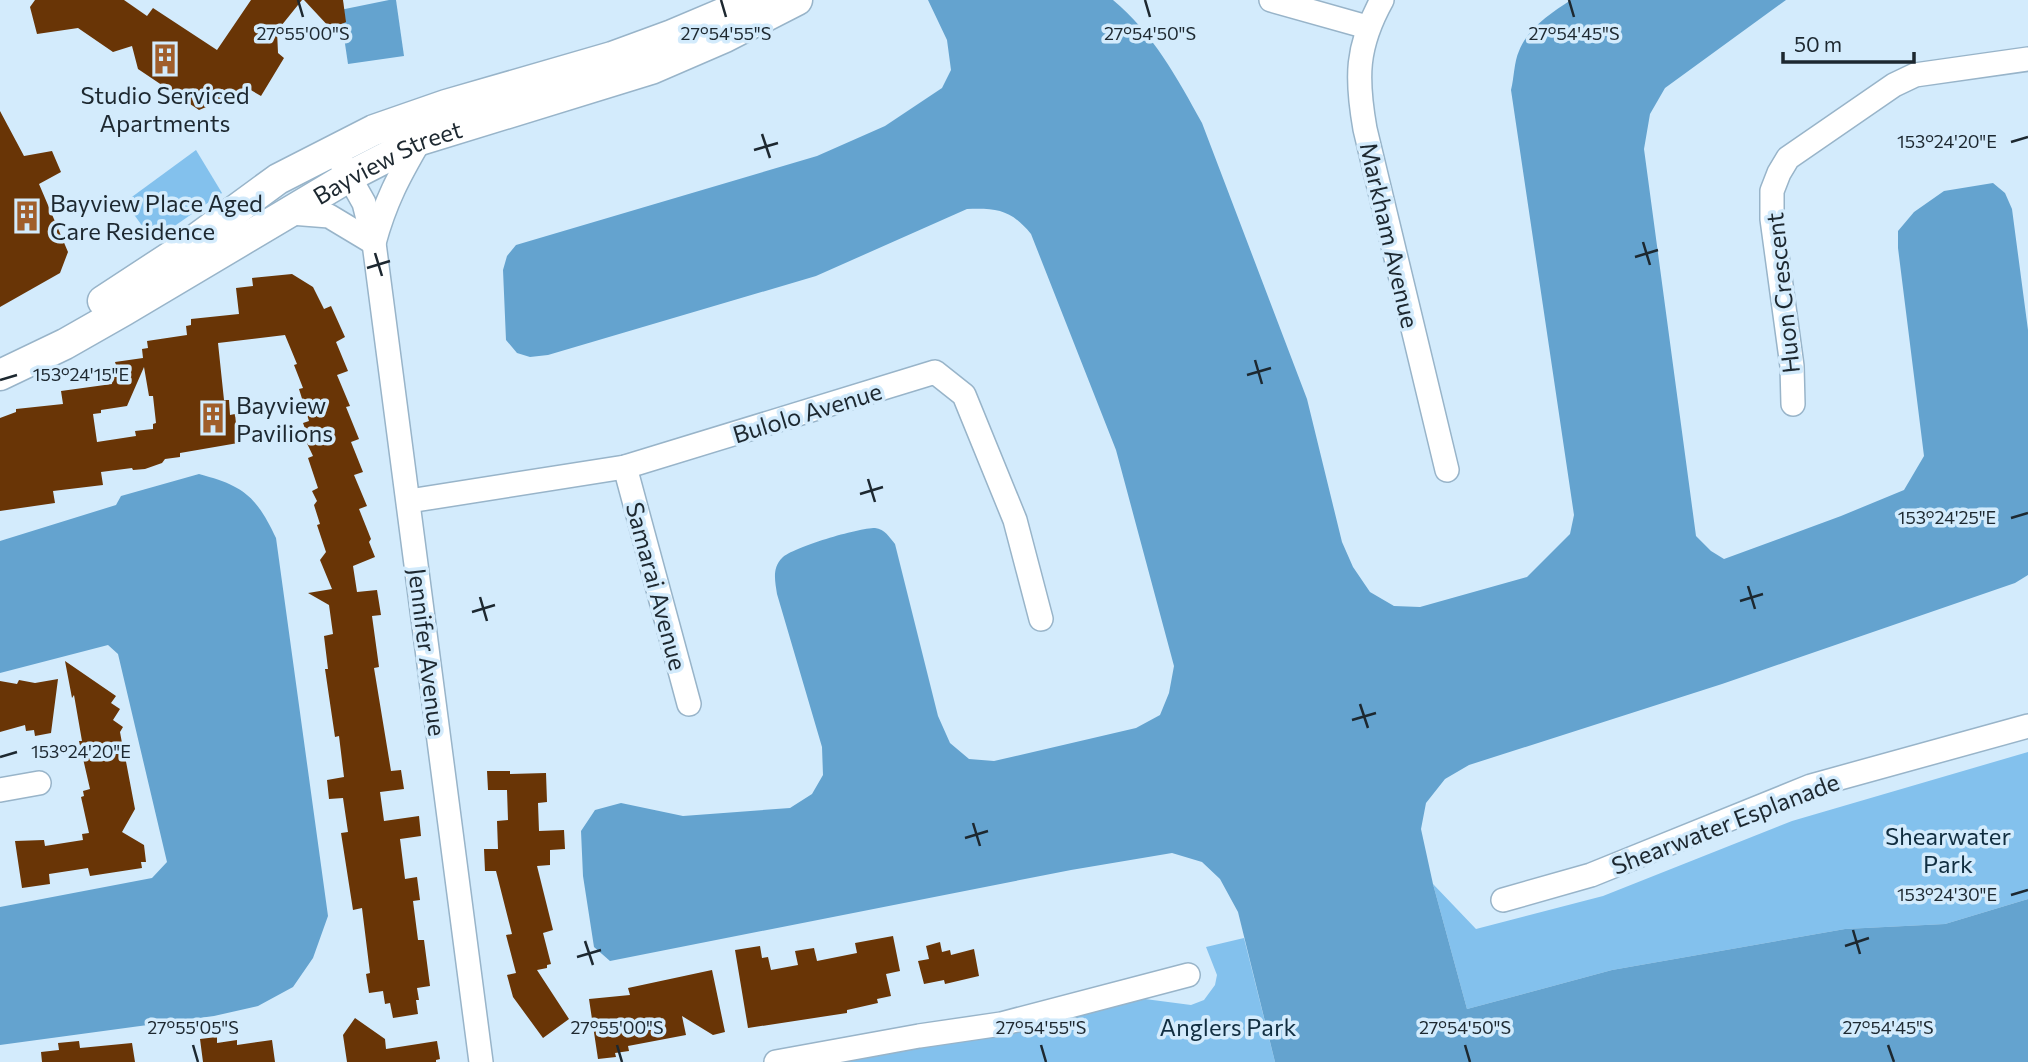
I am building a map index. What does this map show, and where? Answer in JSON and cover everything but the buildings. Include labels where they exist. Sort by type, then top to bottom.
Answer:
[{"type":"main road","name":"Bayview Street","points":[[0,355],[78,318],[217,239],[291,213],[350,176],[420,140],[651,69],[720,27],[755,0]]},
{"type":"main road","name":"Bayview Street","points":[[0,375],[65,344],[217,239],[278,179],[374,130],[720,27],[797,0]]},
{"type":"street","points":[[1271,0],[1367,27]]},
{"type":"street","name":"Markham Avenue","points":[[1382,0],[1367,27],[1361,55],[1359,91],[1365,130],[1447,470]]},
{"type":"street","name":"Huon Crescent","points":[[1793,404],[1792,366],[1772,219],[1772,191],[1788,158],[1894,85],[1915,75],[2028,58]]},
{"type":"street","name":"Jennifer Avenue","points":[[374,243],[382,210],[420,140]]},
{"type":"street","name":"Jennifer Avenue","points":[[334,149],[364,203],[374,243],[481,1062]]},
{"type":"street","points":[[291,213],[329,216],[374,243]]},
{"type":"street","name":"Bulolo Avenue","points":[[409,501],[625,467],[934,372],[964,395],[1015,520],[1041,619]]},
{"type":"street","name":"Samarai Avenue","points":[[625,467],[689,704]]},
{"type":"street","name":"Shearwater Esplanade","points":[[1503,900],[1591,875],[1811,786],[2028,726]]},
{"type":"street","points":[[0,790],[39,783]]},
{"type":"street","points":[[776,1062],[1001,1024],[1188,975]]},
{"type":"green space","points":[[196,150],[222,193],[153,241],[125,202]]},
{"type":"green space","name":"Shearwater Park","points":[[2028,752],[2028,899],[1945,924],[1845,929],[1612,970],[1467,1009],[1433,884],[1476,929],[1603,896],[1792,821]]},
{"type":"green space","name":"Anglers Park","points":[[1244,938],[1275,1062],[809,1062],[983,1038],[1145,999],[1191,1005],[1204,1000],[1215,985],[1217,975],[1206,947]]},
{"type":"shaded area","points":[[396,0],[404,56],[348,64],[340,10]]},
{"type":"shaded area","points":[[928,0],[1113,0],[1152,41],[1174,73],[1202,123],[1307,399],[1342,542],[1353,567],[1370,592],[1394,606],[1420,607],[1527,577],[1570,534],[1574,515],[1511,90],[1516,60],[1523,43],[1541,22],[1563,5],[1571,0],[1786,0],[1665,88],[1650,114],[1644,149],[1696,536],[1724,559],[1904,490],[1924,456],[1898,231],[1914,212],[1944,191],[1993,183],[2005,193],[2012,209],[2028,330],[2028,575],[2015,583],[1722,684],[1469,765],[1445,779],[1426,803],[1421,829],[1467,1009],[1612,970],[1845,929],[1945,924],[2028,899],[2028,1062],[1275,1062],[1238,912],[1220,879],[1202,862],[1172,853],[1071,870],[610,961],[594,947],[583,876],[581,831],[595,810],[621,803],[683,816],[790,808],[812,794],[823,775],[822,747],[777,594],[775,570],[782,558],[799,549],[826,539],[875,528],[891,539],[895,544],[938,716],[950,743],[969,759],[994,761],[1136,728],[1160,715],[1169,693],[1174,666],[1116,450],[1031,234],[1010,215],[996,210],[967,209],[816,276],[548,355],[530,357],[517,353],[506,340],[503,270],[507,256],[516,245],[817,156],[885,126],[942,88],[951,70],[947,40]]},
{"type":"shaded area","points":[[199,474],[227,483],[247,495],[262,512],[276,538],[328,916],[313,958],[293,987],[258,1006],[214,1016],[0,1045],[0,907],[152,878],[167,862],[118,654],[108,645],[0,673],[0,541],[116,505],[121,496]]},
{"type":"place","name":"Studio Serviced Apartments","points":[[165,59]]},
{"type":"place","name":"Bayview Place Aged Care Residence","points":[[27,216]]},
{"type":"place","name":"Bayview Pavilions","points":[[213,418]]}]
